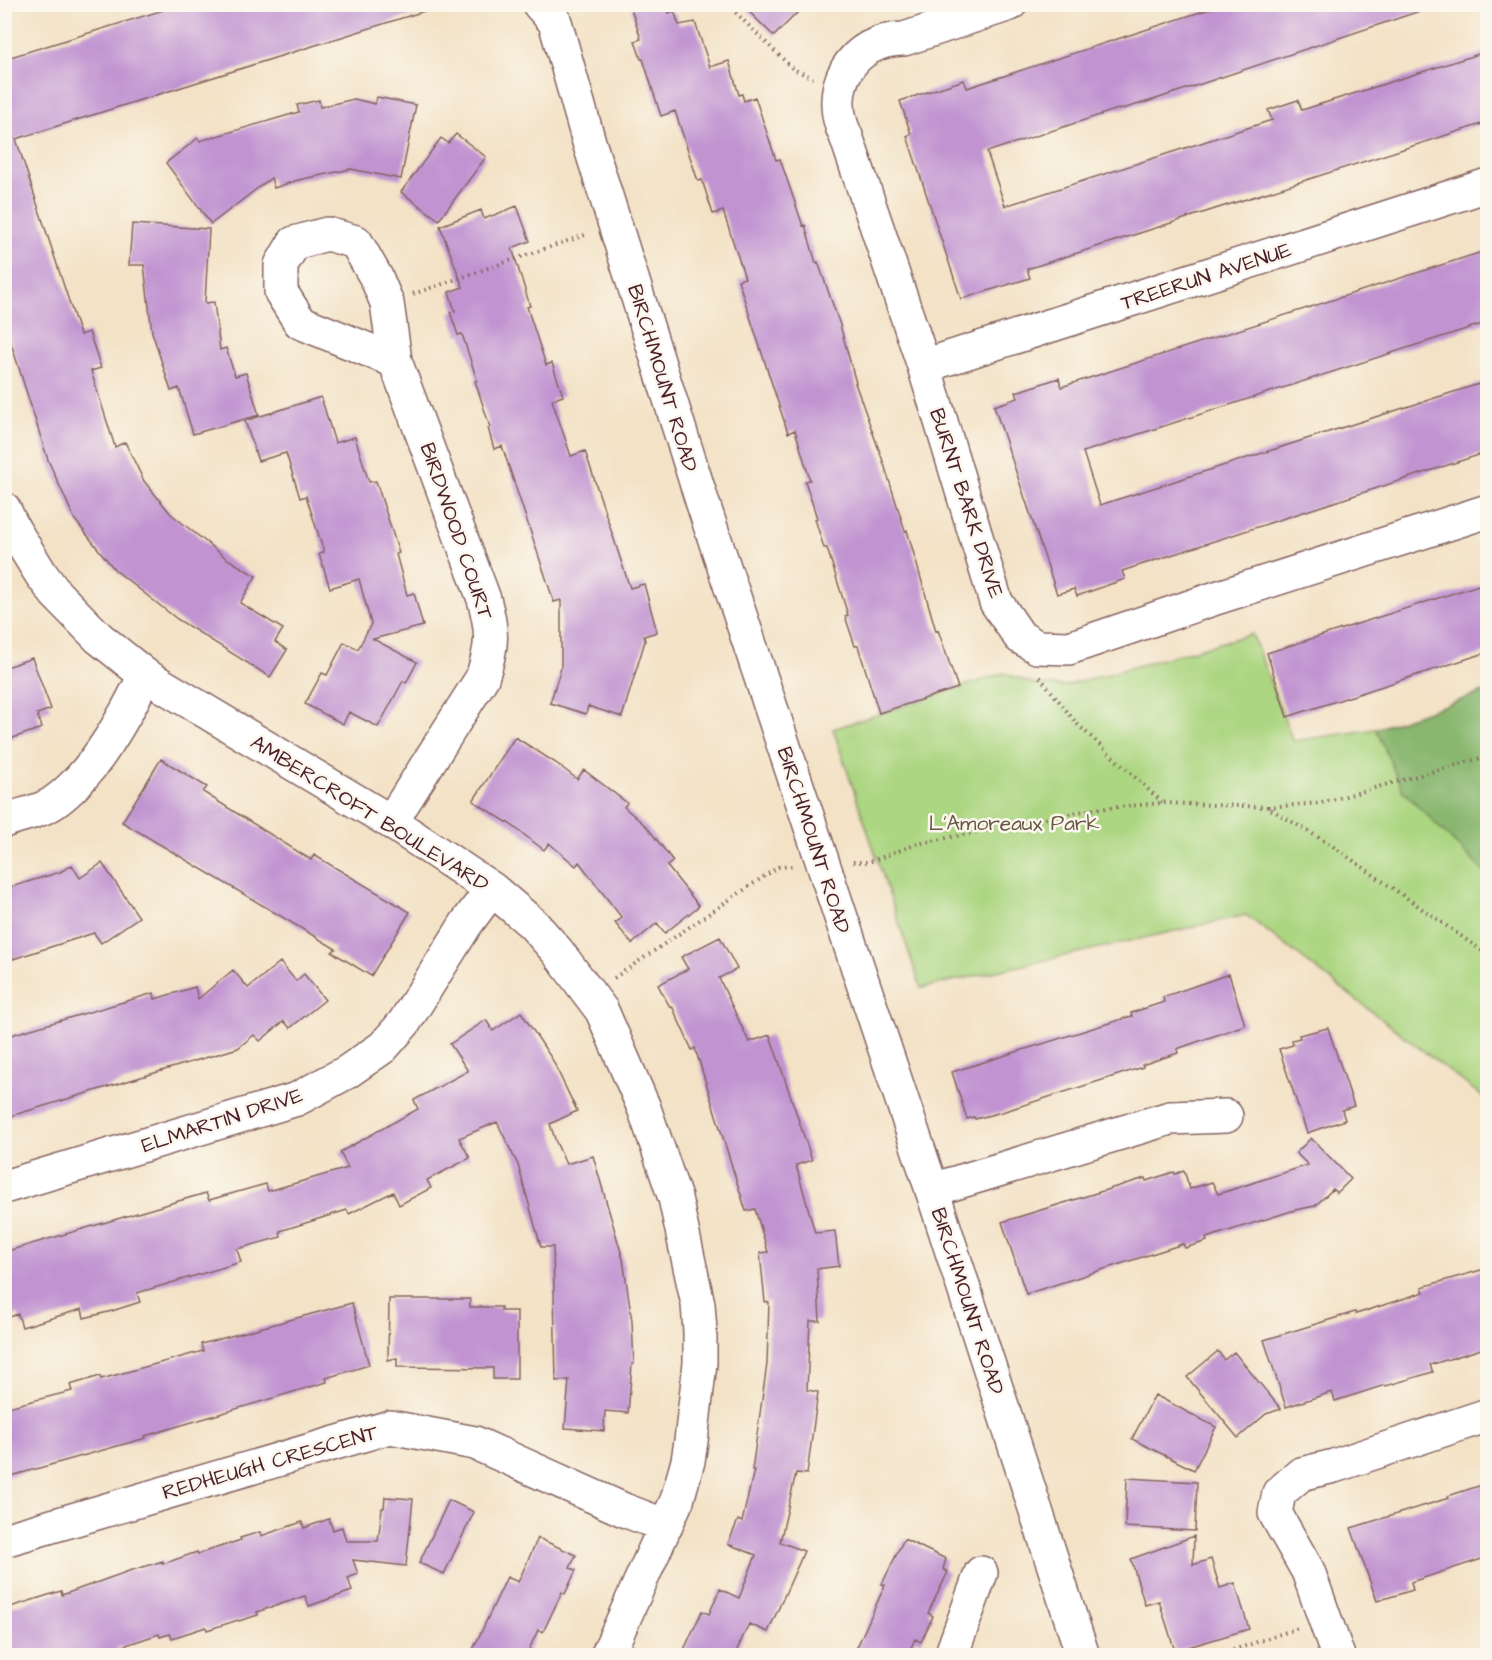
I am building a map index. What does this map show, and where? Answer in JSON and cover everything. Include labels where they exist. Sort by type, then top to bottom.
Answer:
[{"type":"street","points":[[838,89],[851,62],[860,53],[877,43],[904,39],[1010,4]]},
{"type":"street","name":"BIRCHMOUNT ROAD","points":[[551,10],[589,142],[703,504],[932,1190],[1083,1656]]},
{"type":"street","name":"BURNT BARK DRIVE","points":[[838,89],[841,125],[924,366],[996,602],[1020,637],[1037,647],[1048,649]]},
{"type":"street","name":"TREERUN AVENUE","points":[[924,366],[1488,185]]},
{"type":"street","name":"BIRDWOOD COURT","points":[[391,822],[482,678],[490,653],[491,626],[484,598],[395,361],[387,303],[377,279],[356,242],[327,234],[294,243],[281,265],[281,292],[300,322],[395,361]]},
{"type":"street","name":"AMBERCROFT BOULEVARD","points":[[4,509],[41,574],[56,594],[99,638],[145,675],[391,822],[492,889],[533,924],[602,1011],[625,1061],[663,1159],[675,1198],[698,1304],[700,1331],[700,1363],[691,1441],[677,1500],[607,1656]]},
{"type":"street","points":[[1048,649],[1069,648],[1216,598],[1488,511]]},
{"type":"street","points":[[4,821],[51,804],[81,779],[128,710],[145,675]]},
{"type":"street","name":"ELMARTIN DRIVE","points":[[4,1187],[297,1099],[347,1072],[383,1047],[404,1023],[466,924],[492,889]]},
{"type":"street","points":[[932,1190],[1170,1118],[1226,1116]]},
{"type":"street","points":[[1338,1656],[1308,1571],[1275,1513],[1279,1493],[1301,1474],[1334,1466],[1488,1415]]},
{"type":"street","name":"REDHEUGH CRESCENT","points":[[4,1540],[390,1427],[475,1443],[624,1510],[666,1526]]},
{"type":"street","points":[[956,1655],[981,1573]]},
{"type":"path","points":[[727,4],[793,69],[838,89]]},
{"type":"path","points":[[387,303],[572,240]]},
{"type":"path","points":[[1048,649],[1040,678],[1077,724],[1162,803]]},
{"type":"path","points":[[869,862],[928,842],[1094,809],[1162,803],[1267,807],[1321,803],[1488,756]]},
{"type":"path","points":[[1267,807],[1331,845],[1488,955]]},
{"type":"path","points":[[590,994],[778,867]]},
{"type":"path","points":[[1216,1656],[1325,1619]]},
{"type":"green space","name":"L'Amoreaux Park","points":[[1252,634],[1293,741],[1376,729],[1487,691],[1487,1100],[1246,915],[921,988],[833,729],[1004,673],[1034,684],[1065,686]]},
{"type":"green space","points":[[1488,691],[1487,875],[1403,791],[1376,729]]},
{"type":"building","points":[[183,4],[431,4],[431,9],[16,139],[80,335],[89,332],[101,368],[91,371],[115,447],[125,442],[144,481],[171,514],[226,558],[256,576],[240,603],[283,629],[275,642],[287,650],[270,677],[177,619],[115,570],[75,520],[48,460],[4,321],[4,59]]},
{"type":"building","points":[[646,4],[666,4],[669,13],[674,11],[679,25],[695,22],[710,67],[729,61],[739,95],[742,94],[744,101],[755,97],[776,160],[780,159],[840,325],[855,383],[905,531],[907,530],[936,631],[938,630],[958,688],[879,713],[858,646],[855,646],[845,616],[848,615],[827,548],[824,548],[815,519],[817,518],[805,481],[810,480],[795,430],[788,433],[738,280],[745,278],[723,211],[713,214],[702,180],[698,181],[675,111],[661,116],[635,41],[641,39],[631,9]]},
{"type":"building","points":[[741,4],[806,4],[774,36]]},
{"type":"building","points":[[1225,4],[1428,4],[1429,8],[1153,100],[1118,109],[987,152],[1005,206],[1272,120],[1268,110],[1298,100],[1302,110],[1488,51],[1488,122],[1027,269],[1030,278],[961,299],[907,136],[911,134],[900,101],[964,80],[967,88]]},
{"type":"building","points":[[377,97],[416,105],[401,179],[351,169],[298,180],[274,188],[271,178],[211,224],[166,163],[198,138],[200,141],[299,112],[297,105],[319,100],[320,107],[354,99],[375,104]]},
{"type":"building","points":[[456,134],[486,157],[439,220],[401,192],[441,138],[448,143]]},
{"type":"building","points":[[517,206],[530,241],[512,248],[530,306],[527,307],[546,365],[552,363],[563,396],[552,400],[571,456],[585,451],[630,588],[644,584],[657,632],[644,636],[645,641],[622,717],[588,706],[586,714],[550,703],[561,668],[561,600],[554,602],[502,446],[494,449],[488,428],[490,427],[475,381],[477,380],[462,334],[458,335],[450,312],[455,311],[449,292],[463,287],[440,226],[481,210],[484,219]]},
{"type":"building","points":[[132,224],[209,229],[205,303],[214,302],[220,350],[226,348],[235,376],[246,373],[259,415],[193,434],[179,388],[171,391],[152,332],[144,265],[129,265]]},
{"type":"building","points":[[1488,250],[1488,322],[1083,452],[1100,505],[1488,381],[1488,452],[1122,571],[1125,579],[1077,596],[1074,589],[1057,594],[994,406],[1018,398],[1016,392],[1059,378],[1061,387]]},
{"type":"building","points":[[321,397],[335,443],[355,437],[369,482],[376,481],[399,553],[396,554],[407,595],[414,593],[423,626],[373,639],[417,662],[406,683],[403,681],[378,727],[349,712],[343,724],[305,704],[322,673],[327,675],[344,642],[358,649],[371,624],[359,579],[330,588],[319,554],[324,552],[306,496],[300,498],[286,453],[258,461],[245,421]]},
{"type":"building","points":[[1488,582],[1488,652],[1287,717],[1267,653]]},
{"type":"building","points":[[32,658],[51,709],[37,714],[42,728],[4,741],[4,668]]},
{"type":"building","points":[[515,737],[577,779],[584,770],[627,803],[624,807],[647,827],[673,861],[667,866],[699,906],[665,933],[657,923],[632,944],[615,923],[622,918],[579,862],[576,866],[549,843],[544,850],[510,824],[473,801]]},
{"type":"building","points":[[161,759],[207,787],[203,792],[311,860],[314,855],[410,912],[371,976],[332,952],[336,949],[122,822]]},
{"type":"building","points":[[102,863],[139,917],[101,943],[94,933],[13,959],[4,932],[4,889],[60,872],[72,865],[80,878]]},
{"type":"building","points":[[720,937],[737,969],[719,978],[749,1042],[770,1035],[812,1160],[796,1165],[815,1233],[835,1231],[839,1266],[817,1269],[820,1321],[810,1321],[807,1390],[818,1392],[807,1474],[796,1473],[780,1542],[804,1551],[768,1632],[749,1624],[734,1656],[681,1656],[702,1611],[709,1614],[720,1589],[739,1598],[756,1555],[728,1544],[738,1520],[742,1522],[754,1470],[752,1470],[767,1364],[769,1302],[765,1302],[760,1253],[768,1252],[755,1209],[746,1211],[695,1048],[692,1050],[672,1006],[670,1007],[658,985],[688,969],[681,957]]},
{"type":"building","points":[[280,962],[296,981],[304,974],[325,1000],[290,1028],[284,1021],[260,1041],[254,1035],[238,1048],[4,1118],[4,1037],[154,993],[155,999],[195,987],[198,999],[233,970],[248,988]]},
{"type":"building","points":[[1229,974],[1245,1025],[1177,1049],[1178,1053],[1142,1065],[1143,1067],[1002,1112],[967,1119],[952,1072],[1132,1016],[1131,1013],[1164,1002],[1163,997]]},
{"type":"building","points":[[521,1012],[552,1059],[577,1111],[550,1124],[556,1142],[566,1164],[593,1156],[623,1259],[632,1321],[634,1364],[632,1364],[628,1413],[605,1411],[604,1431],[565,1428],[569,1380],[556,1381],[553,1247],[541,1247],[518,1165],[497,1122],[459,1138],[470,1158],[427,1180],[431,1188],[399,1205],[393,1192],[349,1214],[347,1210],[280,1231],[281,1237],[237,1249],[241,1262],[137,1293],[140,1302],[112,1311],[84,1318],[82,1309],[22,1327],[18,1314],[4,1319],[4,1252],[206,1193],[209,1200],[266,1184],[268,1191],[348,1168],[340,1152],[418,1109],[414,1100],[468,1071],[450,1044],[486,1020],[493,1031]]},
{"type":"building","points":[[1328,1028],[1354,1106],[1342,1110],[1345,1120],[1307,1133],[1279,1049],[1293,1045],[1292,1040],[1300,1038],[1299,1035]]},
{"type":"building","points":[[1311,1138],[1351,1179],[1337,1193],[1333,1189],[1315,1206],[1206,1238],[1207,1241],[1185,1248],[1183,1244],[1026,1294],[1002,1222],[1145,1178],[1146,1181],[1174,1172],[1175,1174],[1184,1171],[1190,1189],[1212,1182],[1218,1194],[1308,1165],[1296,1153]]},
{"type":"building","points":[[1488,1268],[1488,1347],[1430,1365],[1433,1372],[1386,1386],[1335,1401],[1332,1392],[1286,1407],[1264,1340],[1355,1312],[1356,1314],[1424,1292],[1422,1287]]},
{"type":"building","points":[[389,1299],[470,1299],[470,1307],[501,1307],[501,1311],[517,1311],[517,1379],[493,1379],[493,1368],[397,1367],[397,1358],[388,1360]]},
{"type":"building","points":[[352,1303],[369,1365],[326,1378],[327,1382],[145,1436],[146,1438],[4,1478],[4,1408],[72,1391],[70,1385],[100,1376],[101,1379],[203,1351],[201,1344]]},
{"type":"building","points":[[1218,1351],[1224,1360],[1234,1352],[1281,1409],[1266,1414],[1238,1438],[1187,1377]]},
{"type":"building","points":[[1155,1395],[1216,1427],[1194,1470],[1132,1439]]},
{"type":"building","points":[[1127,1478],[1197,1482],[1195,1531],[1125,1527]]},
{"type":"building","points":[[1488,1483],[1488,1557],[1411,1582],[1413,1590],[1377,1601],[1351,1528],[1449,1498],[1448,1496]]},
{"type":"building","points":[[385,1497],[413,1499],[406,1566],[353,1560],[358,1574],[348,1578],[352,1591],[309,1606],[305,1596],[257,1612],[258,1615],[239,1621],[207,1630],[206,1627],[172,1638],[170,1634],[160,1637],[159,1634],[117,1648],[117,1651],[103,1656],[4,1656],[4,1609],[61,1591],[62,1595],[129,1571],[163,1561],[163,1564],[241,1540],[240,1538],[260,1532],[261,1536],[302,1522],[304,1528],[329,1519],[333,1530],[342,1527],[346,1541],[378,1541]]},
{"type":"building","points":[[449,1500],[474,1512],[444,1574],[419,1563]]},
{"type":"building","points":[[1194,1536],[1193,1565],[1211,1559],[1220,1588],[1235,1583],[1249,1629],[1175,1651],[1159,1601],[1145,1605],[1131,1559]]},
{"type":"building","points":[[538,1538],[576,1555],[570,1568],[576,1570],[565,1594],[562,1592],[543,1632],[538,1630],[526,1656],[470,1656],[507,1577],[518,1582]]},
{"type":"building","points":[[904,1539],[946,1559],[943,1569],[948,1572],[928,1613],[933,1616],[921,1642],[915,1639],[910,1650],[904,1648],[900,1656],[853,1656],[885,1585],[882,1584]]}]
